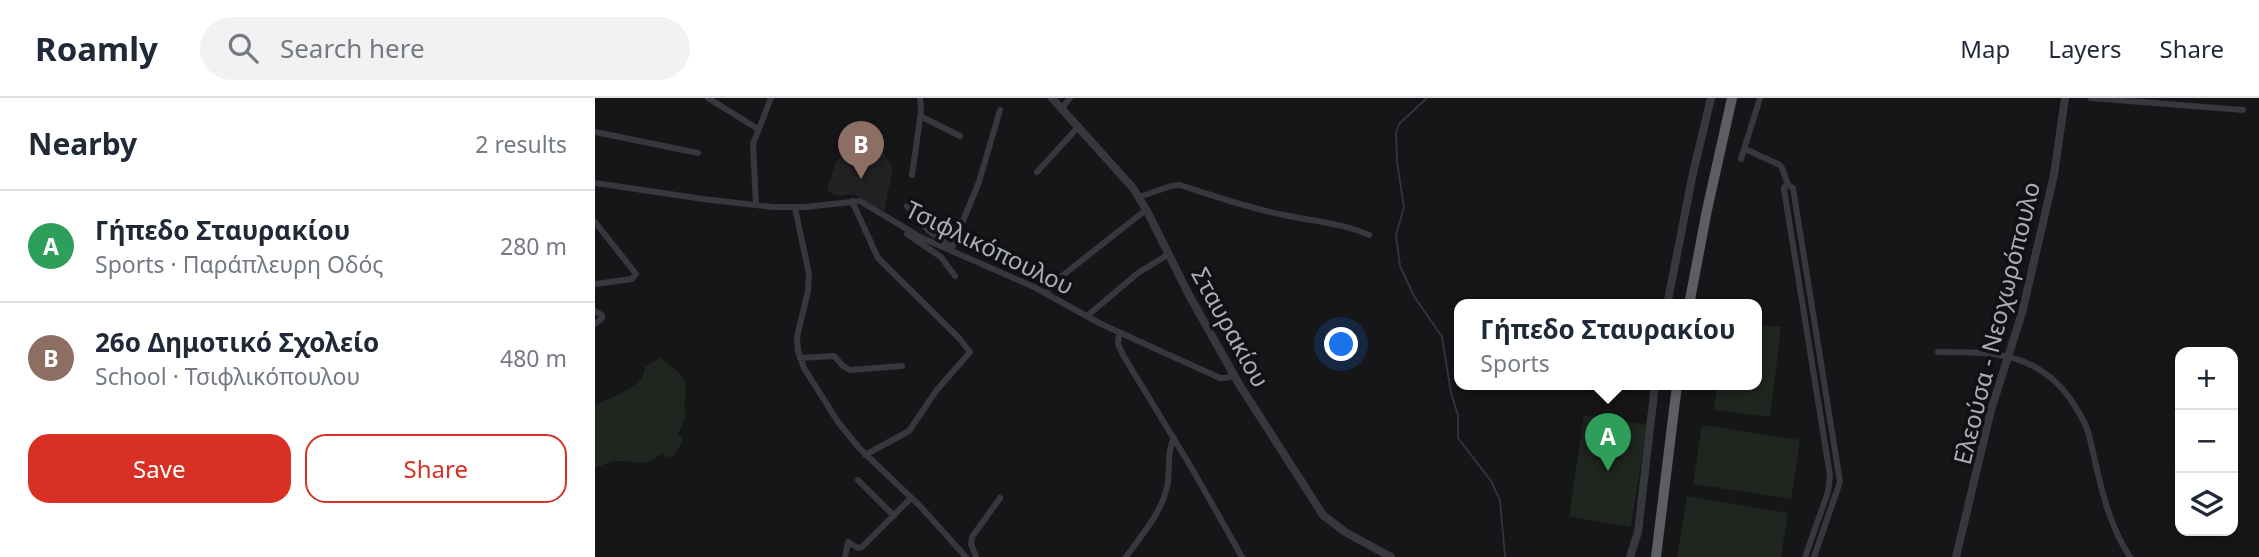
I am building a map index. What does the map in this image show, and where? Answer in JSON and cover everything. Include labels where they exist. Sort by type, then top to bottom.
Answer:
[{"type":"highway","points":[[1690,299],[1707,209],[1733,98]]},
{"type":"highway","points":[[1656,557],[1676,390]]},
{"type":"street","points":[[708,98],[758,130]]},
{"type":"street","points":[[755,205],[753,150],[771,98]]},
{"type":"street","points":[[912,175],[920,98]]},
{"type":"street","name":"Σταυρακίου","points":[[1052,98],[1124,177],[1147,209],[1234,376],[1325,517],[1345,532],[1391,557]]},
{"type":"street","points":[[1062,108],[1070,98]]},
{"type":"street","points":[[1668,299],[1711,98]]},
{"type":"street","points":[[1741,159],[1760,98]]},
{"type":"street","name":"Ελεούσα - Νεοχωρόπουλο","points":[[1956,557],[1991,410],[2010,356],[2051,190],[2065,98]]},
{"type":"street","points":[[2091,98],[2243,110]]},
{"type":"street","points":[[951,250],[979,182],[1000,110]]},
{"type":"street","points":[[920,116],[960,136]]},
{"type":"street","points":[[1037,172],[1079,127]]},
{"type":"street","points":[[595,132],[698,153]]},
{"type":"street","points":[[1745,149],[1780,165],[1788,186],[1793,188],[1840,478],[1839,489],[1814,557]]},
{"type":"street","points":[[595,183],[795,208],[852,201],[878,258],[970,352],[936,391],[909,431],[865,455]]},
{"type":"street","points":[[1139,197],[1180,185],[1233,203],[1352,227],[1369,235]]},
{"type":"street","points":[[1788,186],[1784,189],[1831,475],[1828,492],[1805,557]]},
{"type":"street","name":"Τσιφλικόπουλου","points":[[852,201],[865,203],[900,226],[1046,293],[1119,333],[1220,378],[1234,376]]},
{"type":"street","points":[[907,206],[925,227],[949,245],[951,250]]},
{"type":"street","points":[[795,208],[809,274],[808,291],[798,332],[800,358],[831,411],[865,455],[911,498],[966,557]]},
{"type":"street","points":[[1046,293],[1053,283],[1147,209]]},
{"type":"street","points":[[595,222],[636,274],[632,279],[595,284]]},
{"type":"street","points":[[900,226],[941,257],[955,276]]},
{"type":"street","points":[[1087,316],[1138,273],[1169,254]]},
{"type":"street","points":[[595,311],[602,315],[602,318],[595,324]]},
{"type":"street","points":[[1119,333],[1118,344],[1123,355],[1242,557]]},
{"type":"street","points":[[1938,352],[2010,356],[2047,373],[2063,390],[2080,414],[2113,523],[2130,557]]},
{"type":"street","points":[[800,358],[834,356],[850,370],[902,366]]},
{"type":"street","points":[[1630,557],[1638,531],[1653,390]]},
{"type":"street","points":[[1126,557],[1162,505],[1170,475],[1171,444],[1174,438]]},
{"type":"street","points":[[858,480],[894,516]]},
{"type":"street","points":[[845,557],[848,542],[860,548],[911,498]]},
{"type":"street","points":[[976,557],[971,544],[972,537],[1000,498]]},
{"type":"shaded area","points":[[866,125],[893,168],[884,212],[854,194],[836,196],[827,190],[835,164]]},
{"type":"shaded area","points":[[1762,325],[1781,327],[1770,417],[1714,410],[1716,390],[1762,390]]},
{"type":"shaded area","points":[[660,358],[679,372],[686,387],[686,416],[678,433],[683,440],[674,456],[665,457],[662,453],[650,461],[615,461],[595,468],[595,405],[633,386],[644,374],[645,367]]},
{"type":"shaded area","points":[[1584,415],[1647,425],[1631,527],[1569,517]]},
{"type":"shaded area","points":[[1702,425],[1800,440],[1791,499],[1693,484]]},
{"type":"shaded area","points":[[1687,496],[1788,513],[1781,557],[1677,557]]},
{"type":"waterway","points":[[1427,98],[1399,124],[1396,133],[1397,162],[1404,207],[1396,235],[1400,266],[1414,296],[1442,337],[1451,393],[1458,415],[1458,438],[1491,481],[1500,500],[1505,557]]},
{"type":"place","name":"26ο Δημοτικό Σχολείο","points":[[861,179]]},
{"type":"place","name":"Γήπεδο Σταυρακίου","points":[[1608,471]]}]
